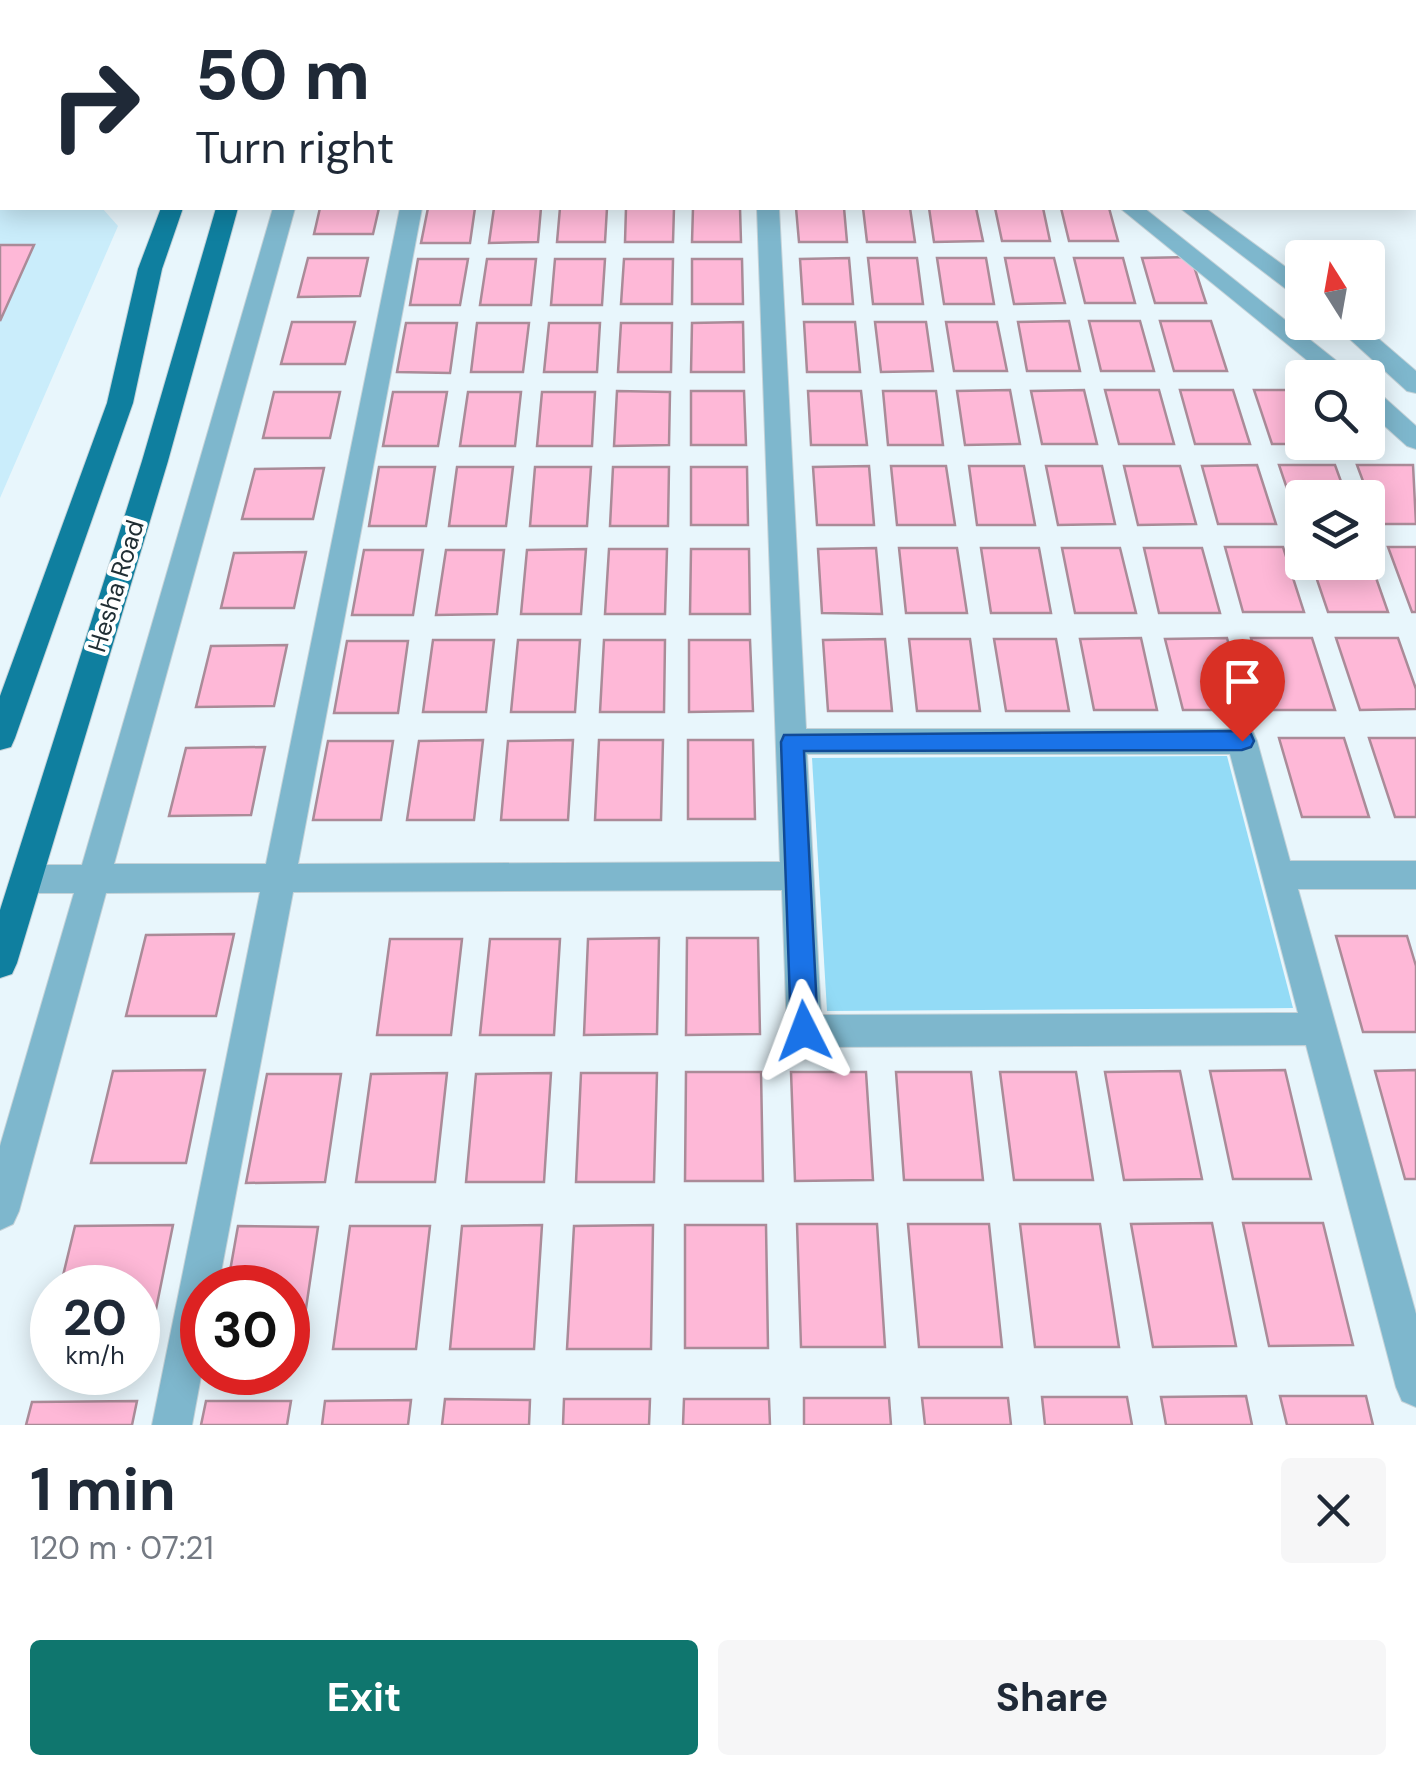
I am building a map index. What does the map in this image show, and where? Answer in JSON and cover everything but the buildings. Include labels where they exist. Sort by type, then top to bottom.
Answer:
[{"type":"main road","points":[[0,738],[120,403],[150,269],[171,210]]},
{"type":"main road","name":"Hesha Road","points":[[0,963],[155,461],[226,210]]},
{"type":"street","points":[[0,1211],[283,210]]},
{"type":"street","points":[[172,1425],[411,210]]},
{"type":"street","points":[[768,210],[804,1031],[1320,1029]]},
{"type":"street","points":[[1134,210],[1323,360]]},
{"type":"street","points":[[1194,210],[1285,277]]},
{"type":"street","points":[[1364,340],[1416,385]]},
{"type":"street","points":[[1385,412],[1416,440]]},
{"type":"street","points":[[792,742],[1242,741],[1416,1388]]},
{"type":"street","points":[[1278,875],[1416,875]]},
{"type":"street","points":[[26,879],[798,876]]},
{"type":"shaded area","points":[[0,210],[104,210],[118,226],[0,498]]},
{"type":"shaded area","points":[[1227,756],[1293,1008],[827,1011],[812,758]]},
{"type":"route","points":[[804,1031],[792,742],[1242,741]]}]
